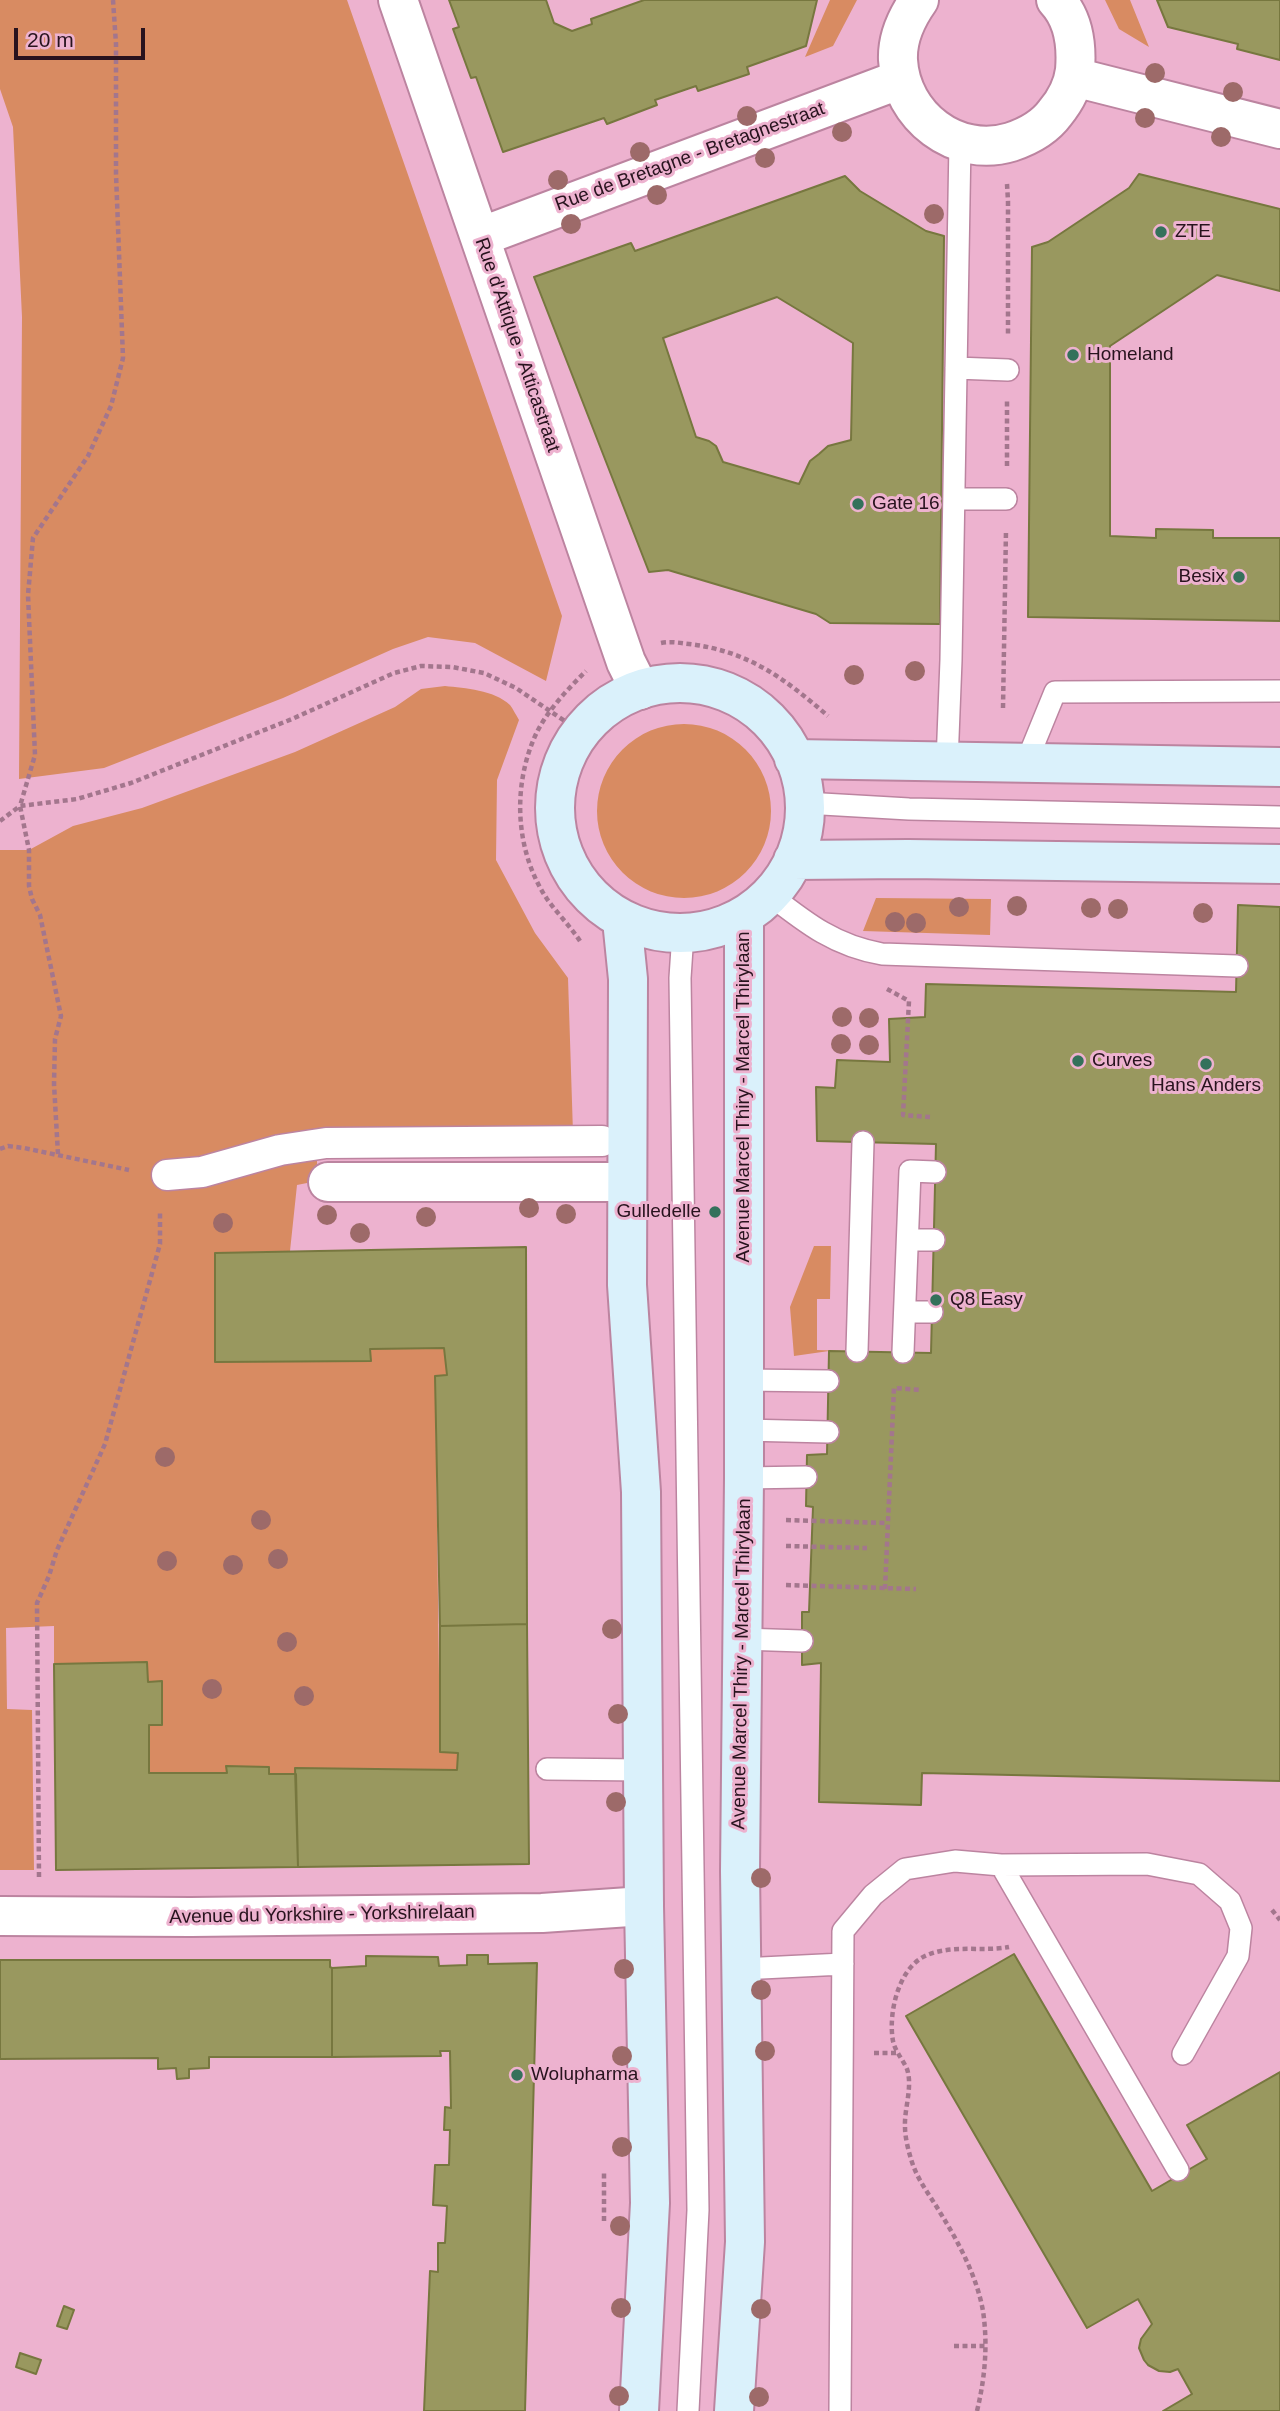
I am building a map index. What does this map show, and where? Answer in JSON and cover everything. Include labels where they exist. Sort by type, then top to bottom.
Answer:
[{"type":"main road","points":[[666,684],[692,684],[718,689],[743,700],[764,716],[782,735],[802,780],[805,803],[802,832],[793,860],[757,905],[725,925],[683,933],[652,930],[622,920],[600,905],[580,884],[566,861],[558,836],[555,809],[558,782],[567,756],[565,722],[597,715],[618,700],[640,690],[666,684]]},
{"type":"main road","points":[[794,759],[1280,767]]},
{"type":"main road","points":[[793,860],[1280,864]]},
{"type":"main road","name":"Avenue Marcel Thiry - Marcel Thirylaan","points":[[734,2411],[745,2242],[741,1969],[744,1380],[757,905]]},
{"type":"main road","points":[[622,920],[628,979],[627,1285],[641,1492],[644,1906],[650,2203],[639,2411]]},
{"type":"street","name":"Rue d'Attique - Atticastraat","points":[[398,0],[623,653],[640,690]]},
{"type":"street","points":[[919,0],[907,18],[898,58],[907,96],[916,111],[944,135],[960,142],[981,146],[1002,145],[1027,137],[1048,122],[1065,102],[1074,77],[1077,52],[1072,28],[1056,0]]},
{"type":"street","points":[[1074,77],[1280,129]]},
{"type":"street","name":"Rue de Bretagne - Bretagnestraat","points":[[480,237],[901,79]]},
{"type":"street","points":[[164,1175],[202,1172],[280,1150],[326,1143],[602,1141]]},
{"type":"street","points":[[328,1182],[627,1182]]},
{"type":"street","name":"Avenue du Yorkshire - Yorkshirelaan","points":[[0,1916],[542,1913],[644,1906]]},
{"type":"lane","points":[[947,763],[960,142]]},
{"type":"lane","points":[[956,368],[1008,370]]},
{"type":"lane","points":[[954,499],[1006,499]]},
{"type":"lane","points":[[1026,763],[1055,692],[1280,691]]},
{"type":"lane","points":[[805,803],[909,809],[1280,817]]},
{"type":"lane","points":[[757,905],[857,950],[882,954],[1237,965]]},
{"type":"lane","points":[[683,933],[680,978],[698,2210],[688,2411]]},
{"type":"lane","points":[[857,1351],[863,1142]]},
{"type":"lane","points":[[903,1352],[910,1171],[936,1172]]},
{"type":"lane","points":[[908,1240],[934,1240]]},
{"type":"lane","points":[[905,1312],[932,1312]]},
{"type":"lane","points":[[744,1380],[828,1381]]},
{"type":"lane","points":[[744,1430],[828,1432]]},
{"type":"lane","points":[[744,1478],[806,1477]]},
{"type":"lane","points":[[742,1639],[802,1641]]},
{"type":"lane","points":[[547,1769],[643,1770]]},
{"type":"lane","points":[[839,2411],[843,1931],[873,1895],[905,1869],[955,1861],[1001,1865],[1147,1864],[1199,1874],[1230,1901],[1241,1928],[1238,1956],[1183,2054]]},
{"type":"lane","points":[[1001,1865],[1178,2170]]},
{"type":"lane","points":[[741,1969],[844,1964]]},
{"type":"path","points":[[58,1154],[54,1084],[55,1039],[61,1016],[40,915],[29,886],[29,850],[20,806],[35,755],[28,595],[33,538],[88,456],[111,405],[123,358],[113,0]]},
{"type":"path","points":[[1002,145],[1009,201],[1003,708]]},
{"type":"path","points":[[586,950],[547,898],[530,865],[520,816],[523,771],[536,734],[565,722],[594,663],[646,645],[668,642],[716,647],[755,662],[803,694],[833,721]]},
{"type":"path","points":[[0,821],[20,806],[77,799],[131,783],[292,719],[394,673],[421,666],[452,667],[484,673],[516,688],[565,722]]},
{"type":"path","points":[[908,1017],[903,1115],[930,1117]]},
{"type":"path","points":[[0,1149],[8,1146],[24,1148],[164,1175],[160,1244],[105,1444],[57,1550],[50,1576],[37,1603],[39,1916]]},
{"type":"path","points":[[885,1589],[894,1388],[922,1390]]},
{"type":"path","points":[[786,1520],[888,1523]]},
{"type":"path","points":[[786,1546],[867,1548]]},
{"type":"path","points":[[786,1584],[916,1590]]},
{"type":"path","points":[[977,2411],[982,2389],[985,2346],[982,2310],[960,2244],[922,2186],[911,2158],[905,2127],[908,2071],[893,2042],[892,2016],[898,1991],[909,1970],[924,1957],[944,1950],[994,1950],[1045,1940]]},
{"type":"path","points":[[954,2346],[985,2346]]},
{"type":"shaded area","points":[[0,0],[347,0],[562,616],[546,681],[475,643],[428,637],[393,649],[283,698],[104,768],[19,779],[22,317],[13,127],[0,89]]},
{"type":"shaded area","points":[[830,0],[857,0],[833,46],[805,57]]},
{"type":"shaded area","points":[[1105,0],[1130,0],[1149,47],[1119,29]]},
{"type":"shaded area","points":[[445,686],[496,696],[510,705],[519,720],[497,780],[496,860],[535,933],[568,978],[573,1133],[317,1155],[317,1181],[297,1185],[290,1251],[215,1253],[215,1362],[370,1361],[370,1349],[444,1348],[447,1375],[435,1376],[440,1751],[458,1753],[457,1770],[296,1768],[296,1774],[269,1774],[269,1767],[227,1766],[227,1773],[149,1773],[149,1725],[161,1681],[148,1682],[147,1662],[54,1664],[54,1626],[6,1628],[7,1709],[32,1710],[34,1870],[0,1870],[0,850],[29,850],[73,826],[142,808],[295,752],[395,707],[421,689]]},
{"type":"shaded area","points":[[684,724],[717,730],[746,749],[765,778],[771,811],[765,844],[746,873],[717,892],[684,898],[651,892],[622,873],[603,844],[597,811],[603,778],[622,749],[651,730]]},
{"type":"shaded area","points":[[876,898],[991,899],[990,935],[863,931]]},
{"type":"shaded area","points":[[814,1246],[831,1246],[830,1299],[817,1299],[817,1350],[876,1352],[871,1509],[806,1506],[807,1455],[827,1454],[829,1351],[794,1356],[790,1307]]},
{"type":"building","points":[[449,0],[546,0],[554,23],[572,31],[592,24],[591,19],[644,0],[817,0],[806,46],[747,67],[749,74],[698,91],[696,86],[655,100],[657,105],[607,124],[604,118],[503,152],[476,77],[471,78],[453,29],[459,27]]},
{"type":"building","points":[[1157,0],[1280,0],[1280,60],[1237,49],[1238,44],[1168,27]]},
{"type":"building","points":[[1139,174],[1280,209],[1280,291],[1217,275],[1110,346],[1110,536],[1156,538],[1156,529],[1213,530],[1213,538],[1280,538],[1280,621],[1028,617],[1032,247],[1048,242],[1129,188]]},
{"type":"building","points":[[845,176],[860,191],[926,231],[944,236],[940,624],[830,623],[816,614],[668,570],[649,572],[534,277],[631,243],[635,251]],"holes":[[[777,297],[853,343],[851,440],[828,446],[810,461],[799,484],[723,462],[716,446],[696,437],[663,338]]]},
{"type":"building","points":[[1238,905],[1280,907],[1280,1781],[922,1773],[921,1805],[819,1802],[821,1663],[802,1665],[802,1612],[809,1612],[813,1507],[806,1506],[807,1455],[827,1454],[829,1351],[931,1353],[936,1144],[817,1141],[816,1087],[835,1088],[837,1060],[890,1062],[889,1019],[925,1017],[926,984],[1236,992]]},
{"type":"building","points":[[526,1247],[527,1624],[440,1626],[435,1376],[447,1375],[444,1348],[370,1349],[371,1361],[215,1362],[215,1253]]},
{"type":"building","points":[[527,1624],[529,1864],[298,1867],[295,1768],[457,1770],[458,1753],[440,1752],[440,1626]]},
{"type":"building","points":[[147,1662],[148,1682],[162,1681],[162,1725],[149,1725],[149,1773],[227,1773],[226,1766],[269,1767],[269,1774],[296,1774],[298,1867],[56,1870],[54,1664]]},
{"type":"building","points":[[1014,1954],[1152,2191],[1207,2159],[1187,2125],[1280,2072],[1280,2411],[1163,2411],[1192,2394],[1178,2369],[1170,2372],[1159,2371],[1144,2360],[1139,2348],[1141,2339],[1152,2324],[1138,2299],[1087,2328],[906,2016]]},
{"type":"building","points":[[467,1955],[488,1955],[488,1964],[537,1963],[525,2411],[424,2411],[430,2271],[438,2272],[438,2243],[445,2243],[447,2206],[433,2205],[435,2165],[449,2165],[450,2130],[444,2130],[445,2107],[451,2108],[450,2051],[440,2051],[441,2056],[332,2057],[332,1968],[366,1966],[366,1956],[438,1957],[439,1966],[467,1965]]},
{"type":"building","points":[[0,1960],[330,1960],[332,2057],[209,2057],[209,2068],[189,2069],[189,2078],[177,2079],[176,2068],[158,2069],[158,2058],[0,2059]]},
{"type":"building","points":[[64,2306],[74,2310],[67,2329],[57,2326]]},
{"type":"building","points":[[20,2353],[41,2360],[36,2374],[16,2367]]},
{"type":"place","name":"ZTE","points":[[1161,232]]},
{"type":"place","name":"Homeland","points":[[1073,355]]},
{"type":"place","name":"Gate 16","points":[[858,504]]},
{"type":"place","name":"Besix","points":[[1239,577]]},
{"type":"place","name":"Curves","points":[[1078,1061]]},
{"type":"place","name":"Hans Anders","points":[[1206,1064]]},
{"type":"place","name":"Gulledelle","points":[[715,1212]]},
{"type":"place","name":"Q8 Easy","points":[[936,1300]]},
{"type":"place","name":"Wolupharma","points":[[517,2075]]}]
